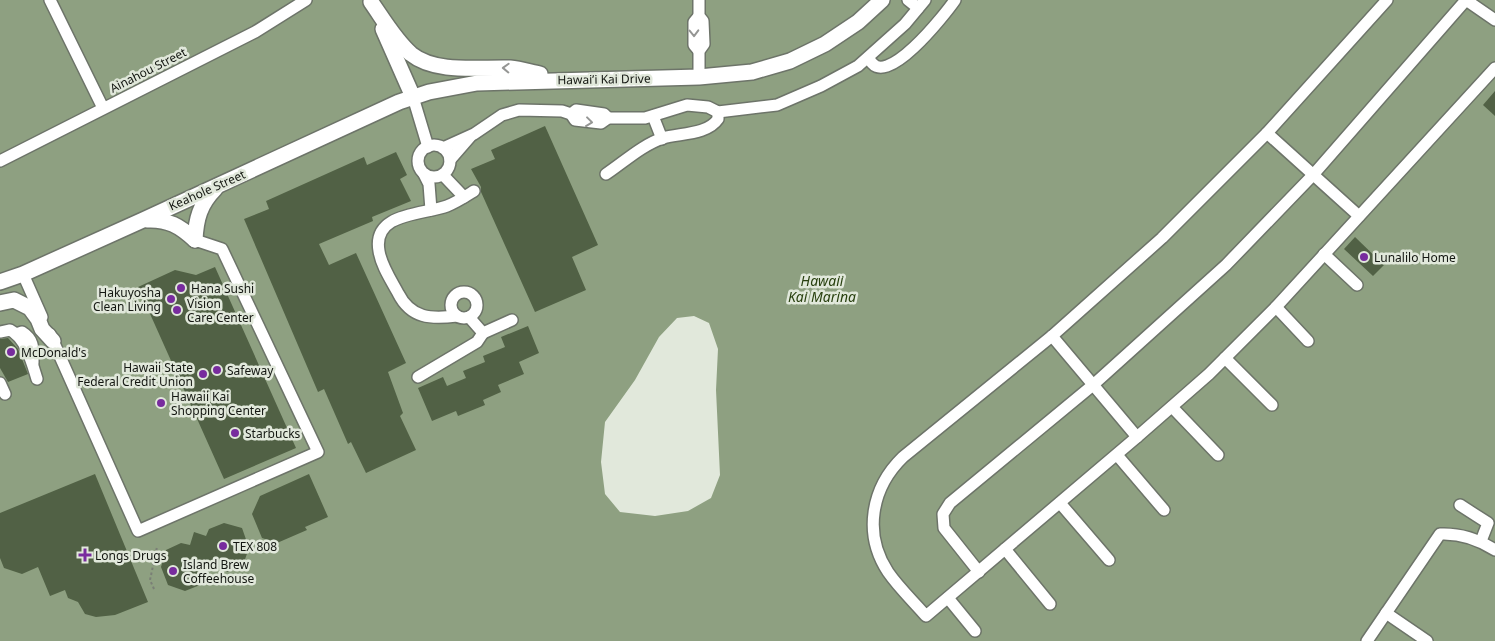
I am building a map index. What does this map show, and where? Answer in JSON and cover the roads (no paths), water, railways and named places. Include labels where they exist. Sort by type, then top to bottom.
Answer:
[{"type":"main road","name":"Hawai’i Kai Drive","points":[[413,97],[476,83],[699,77],[752,72],[808,53],[842,34],[882,0]]},
{"type":"main road","points":[[371,1],[406,49],[426,62],[445,67],[512,68],[571,80]]},
{"type":"main road","points":[[371,1],[413,97]]},
{"type":"main road","name":"Keahole Street","points":[[0,282],[23,274],[413,97]]},
{"type":"main road","points":[[195,240],[198,215],[203,204],[219,185]]},
{"type":"main road","points":[[143,220],[160,220],[174,223],[195,240]]},
{"type":"main road","points":[[0,303],[14,300],[30,308],[42,329],[53,341]]},
{"type":"street","points":[[51,0],[103,108]]},
{"type":"street","name":"Ainahou Street","points":[[0,160],[255,32],[306,0]]},
{"type":"street","points":[[699,0],[699,16],[694,22],[694,44],[699,51],[699,77]]},
{"type":"street","points":[[443,148],[474,134],[502,115],[519,110],[562,111],[571,114],[575,120],[601,123],[608,118],[645,118],[687,105],[708,107],[718,112],[777,105],[851,70],[868,58],[905,24],[922,4],[908,0]]},
{"type":"street","points":[[868,58],[873,65],[882,67],[897,62],[937,24],[956,0]]},
{"type":"street","points":[[1386,0],[1267,133],[1162,238],[1052,336],[903,457],[888,474],[878,493],[873,514],[874,536],[880,558],[887,570],[926,616],[1172,407],[1225,358],[1276,307],[1495,68]]},
{"type":"street","points":[[979,572],[944,528],[945,509],[950,503],[1093,385],[1226,264],[1314,175],[1466,0],[1495,20]]},
{"type":"street","points":[[413,97],[428,146]]},
{"type":"street","points":[[606,174],[652,143],[711,126],[718,119],[718,112]]},
{"type":"street","points":[[652,116],[662,139]]},
{"type":"street","points":[[1267,133],[1359,216]]},
{"type":"street","points":[[450,160],[474,134]]},
{"type":"street","points":[[424,174],[435,177],[443,175],[448,170],[450,160],[447,151],[438,146],[428,146],[418,159],[420,170],[429,184],[431,210]]},
{"type":"street","points":[[443,175],[464,197]]},
{"type":"street","points":[[457,316],[451,309],[451,300],[457,294],[465,292],[473,295],[477,302],[476,311],[470,317],[461,318],[457,316],[435,318],[418,314],[402,300],[388,274],[379,250],[380,234],[389,222],[408,215],[447,206],[474,191]]},
{"type":"street","points":[[23,274],[138,531],[318,452],[222,248],[195,240]]},
{"type":"street","points":[[1324,254],[1357,285]]},
{"type":"street","points":[[1276,307],[1308,341]]},
{"type":"street","points":[[470,317],[483,333]]},
{"type":"street","points":[[418,377],[477,342],[483,333],[512,320]]},
{"type":"street","points":[[0,332],[7,330],[16,334],[22,332],[30,339],[34,347],[33,367],[37,379]]},
{"type":"street","points":[[1052,336],[1137,437]]},
{"type":"street","points":[[1225,358],[1272,405]]},
{"type":"street","points":[[0,382],[5,394]]},
{"type":"street","points":[[1172,407],[1218,455]]},
{"type":"street","points":[[1117,454],[1164,510]]},
{"type":"street","points":[[1060,503],[1109,560]]},
{"type":"street","points":[[1460,505],[1488,523],[1480,541]]},
{"type":"street","points":[[1367,641],[1440,534],[1454,534],[1480,541],[1495,550]]},
{"type":"street","points":[[1005,549],[1050,604]]},
{"type":"street","points":[[948,598],[975,631]]},
{"type":"street","points":[[1386,613],[1427,641]]},
{"type":"water","name":"Hawaii Kai Marina","points":[[0,0],[1495,0],[1495,641],[0,641]],"holes":[[[694,316],[709,323],[718,349],[716,390],[720,475],[711,498],[688,511],[655,516],[620,512],[605,494],[601,462],[605,422],[635,380],[659,337],[677,318]]]},
{"type":"place","name":"Lunalilo Home","points":[[1364,257]]},
{"type":"place","name":"Hana Sushi","points":[[181,288]]},
{"type":"place","name":"Hakuyosha Clean Living","points":[[171,299]]},
{"type":"place","name":"Vision Care Center","points":[[177,310]]},
{"type":"place","name":"McDonald's","points":[[11,352]]},
{"type":"place","name":"Safeway","points":[[217,370]]},
{"type":"place","name":"Hawaii State Federal Credit Union","points":[[203,374]]},
{"type":"place","name":"Hawaii Kai Shopping Center","points":[[161,403]]},
{"type":"place","name":"Starbucks","points":[[235,433]]},
{"type":"place","name":"TEX 808","points":[[223,546]]},
{"type":"place","name":"Longs Drugs","points":[[85,555]]},
{"type":"place","name":"Island Brew Coffeehouse","points":[[173,571]]}]
